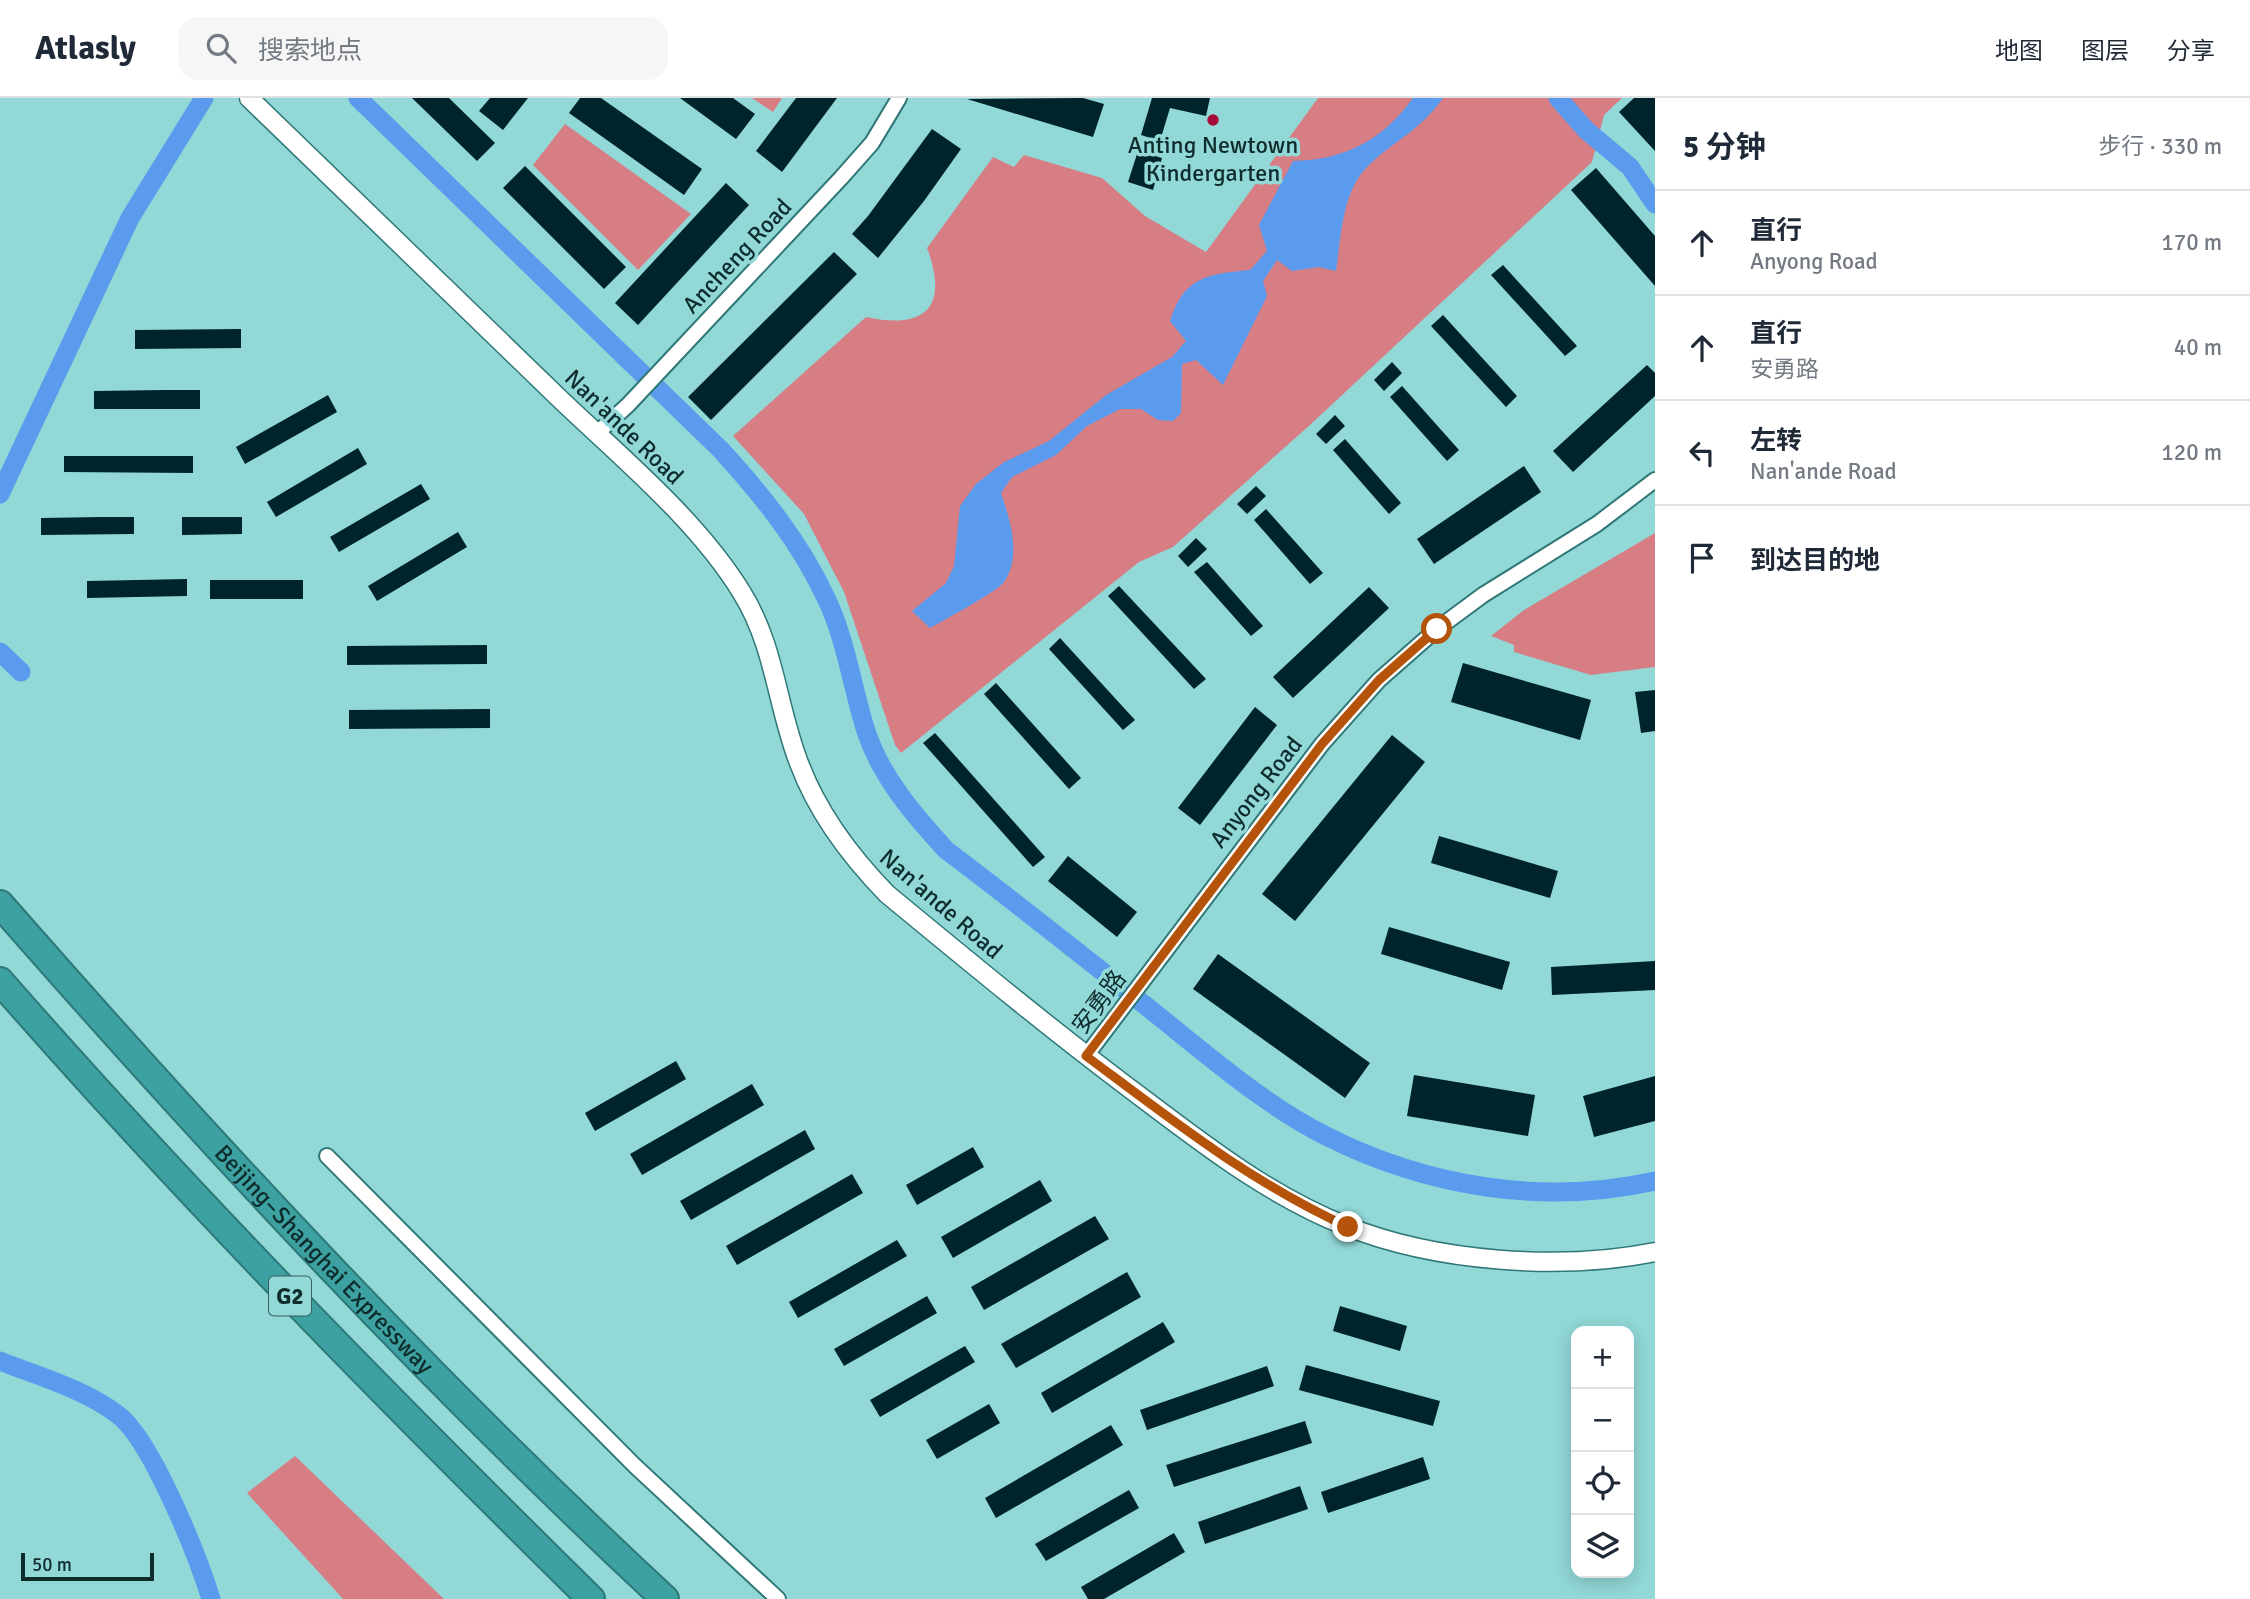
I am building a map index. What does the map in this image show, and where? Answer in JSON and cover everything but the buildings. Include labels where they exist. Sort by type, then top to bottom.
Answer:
[{"type":"highway","name":"Beijing–Shanghai Expressway","points":[[0,904],[263,1195],[457,1395],[665,1599]]},
{"type":"highway","name":"G2","points":[[0,981],[225,1230],[421,1431],[591,1599]]},
{"type":"street","name":"Nan'ande Road","points":[[249,98],[687,524],[742,593],[760,628],[799,763],[833,830],[857,864],[887,894],[1086,1056],[1220,1156],[1277,1193],[1348,1227],[1456,1254],[1513,1260],[1582,1260],[1655,1252]]},
{"type":"street","name":"Ancheng Road","points":[[596,434],[665,366],[872,143],[899,98]]},
{"type":"street","name":"Anyong Road","points":[[1147,975],[1322,744],[1379,680],[1437,629],[1483,595],[1597,524],[1655,480]]},
{"type":"street","name":"安勇路","points":[[1086,1056],[1147,975]]},
{"type":"street","points":[[327,1156],[626,1457],[778,1599]]},
{"type":"shaded area","points":[[752,98],[782,98],[773,112]]},
{"type":"shaded area","points":[[1318,98],[1622,98],[1604,115],[1592,162],[1311,424],[1173,547],[1139,562],[901,753],[895,745],[844,592],[804,514],[733,436],[866,317],[904,320],[927,309],[933,299],[935,286],[927,248],[993,157],[1014,167],[1024,155],[1102,178],[1145,216],[1206,252]]},
{"type":"shaded area","points":[[565,124],[691,214],[638,270],[533,165]]},
{"type":"shaded area","points":[[1655,533],[1655,667],[1591,675],[1514,652],[1514,645],[1491,636],[1524,610]]},
{"type":"shaded area","points":[[295,1456],[444,1599],[343,1599],[247,1493]]},
{"type":"water","points":[[1413,98],[1443,98],[1424,120],[1377,158],[1359,177],[1352,189],[1344,216],[1336,271],[1319,267],[1292,271],[1277,260],[1263,281],[1267,296],[1223,385],[1196,360],[1182,364],[1181,413],[1173,421],[1158,420],[1141,409],[1120,409],[1087,426],[1056,455],[1012,477],[1001,493],[1013,538],[1012,561],[1004,582],[981,599],[930,628],[912,611],[946,583],[954,566],[960,506],[976,484],[1004,462],[1049,441],[1106,395],[1172,357],[1186,341],[1170,321],[1176,306],[1191,286],[1210,276],[1250,270],[1267,251],[1259,225],[1293,161],[1329,157],[1361,145],[1389,125]]},
{"type":"waterway","points":[[0,494],[130,218],[204,98]]},
{"type":"waterway","points":[[358,98],[721,450],[751,484],[792,538],[816,577],[844,646],[866,731],[880,764],[911,809],[946,850],[1233,1076],[1326,1136],[1404,1168],[1487,1187],[1571,1192],[1655,1181]]},
{"type":"waterway","points":[[1558,98],[1586,130],[1630,167],[1655,204]]},
{"type":"waterway","points":[[0,652],[21,672]]},
{"type":"waterway","points":[[0,1361],[90,1397],[117,1414],[130,1427],[144,1447],[172,1500],[211,1599]]},
{"type":"place","name":"Anting Newtown Kindergarten","points":[[1213,120]]},
{"type":"route","points":[[1348,1227],[1277,1193],[1220,1156],[1086,1056],[1322,744],[1379,680],[1437,629]]}]
